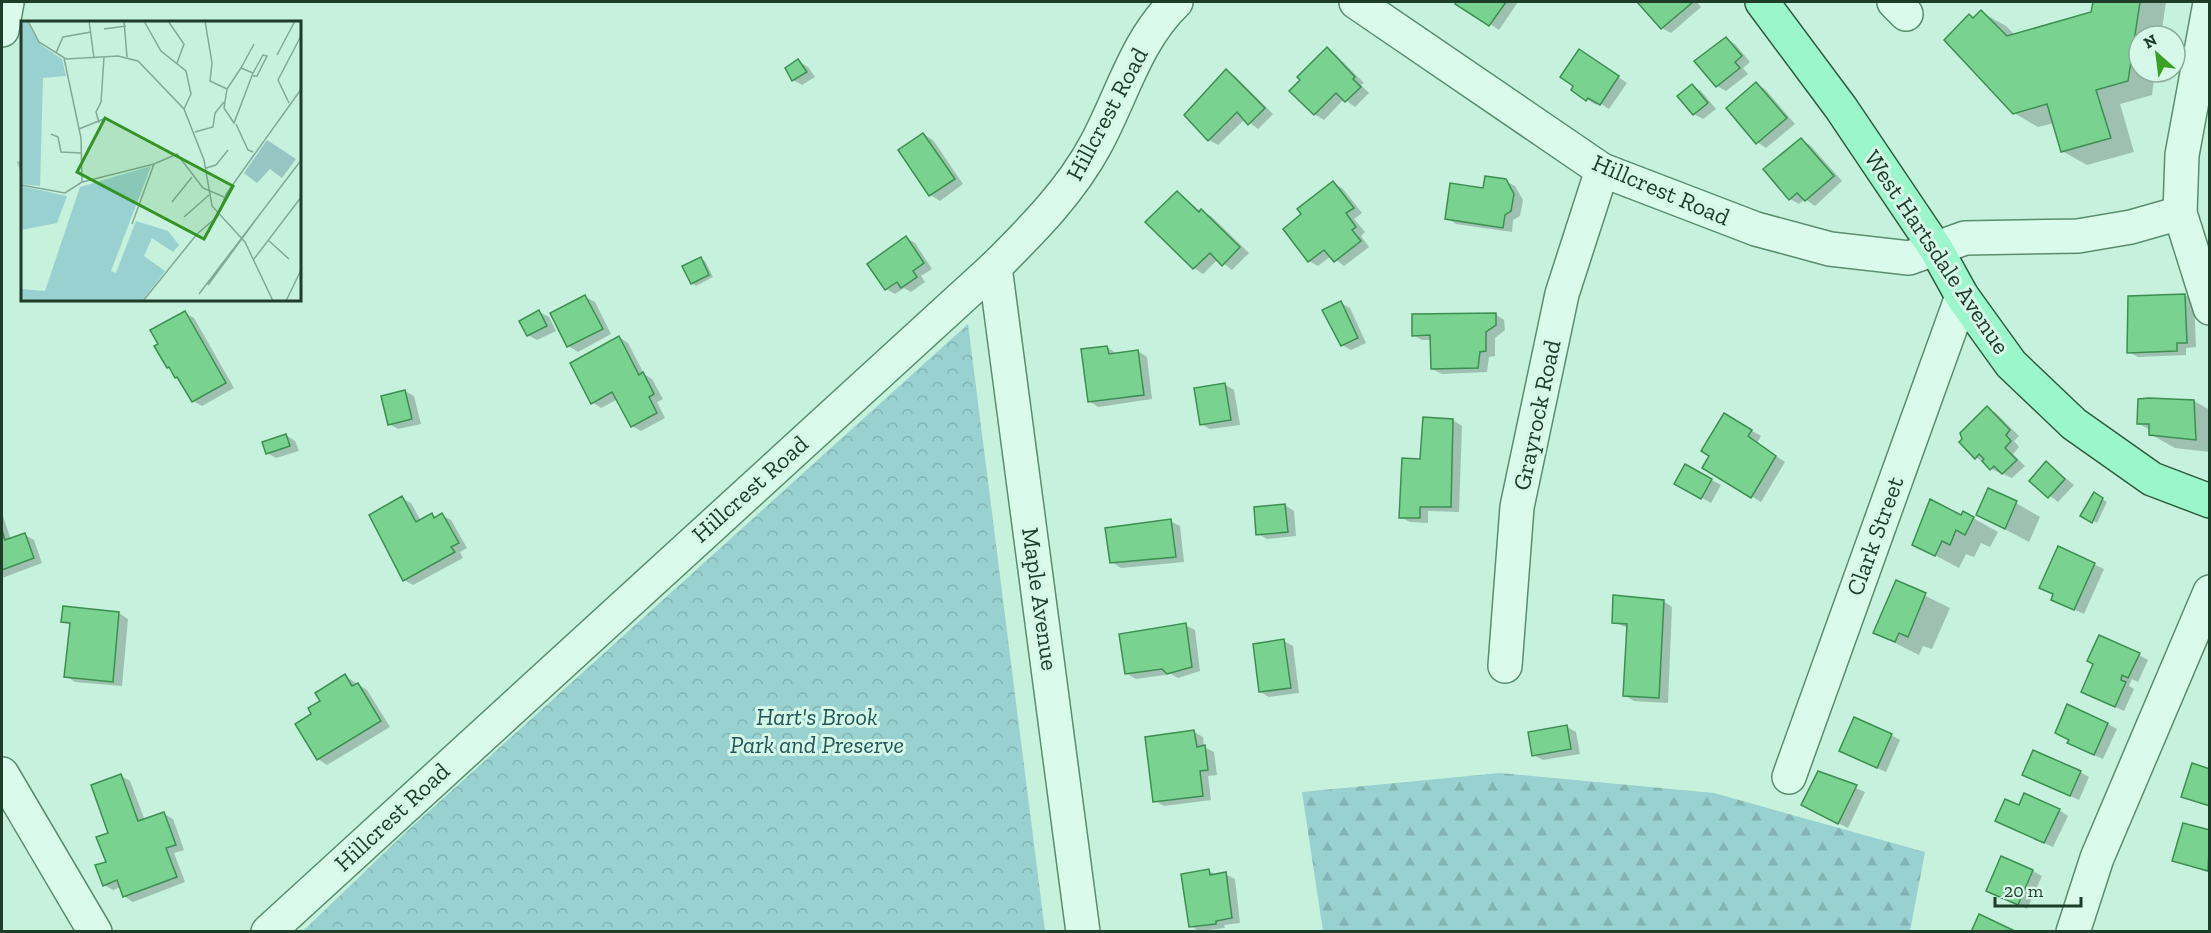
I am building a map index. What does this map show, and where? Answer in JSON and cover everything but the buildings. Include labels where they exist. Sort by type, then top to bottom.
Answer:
[{"type":"main road","name":"West Hartsdale Avenue","points":[[1761,2],[1841,108],[1936,249],[1962,296],[2011,364],[2074,424],[2152,479],[2210,501]]},
{"type":"street","points":[[2,30],[7,2]]},
{"type":"street","name":"Hillcrest Road","points":[[268,932],[995,267],[1042,219],[1068,187],[1096,144],[1141,49],[1167,11],[1176,2]]},
{"type":"street","name":"Hillcrest Road","points":[[1356,2],[1602,170],[1756,229],[1830,249],[1909,258],[1965,238],[2078,236],[2131,227],[2180,213]]},
{"type":"street","points":[[2210,3],[2182,155],[2180,213],[2210,308]]},
{"type":"street","name":"Grayrock Road","points":[[1505,666],[1517,507],[1562,294],[1602,170]]},
{"type":"street","name":"Maple Avenue","points":[[995,267],[1083,932]]},
{"type":"street","name":"Clark Street","points":[[1789,777],[1962,296]]},
{"type":"street","points":[[2073,932],[2097,858],[2210,592]]},
{"type":"street","points":[[2,774],[95,932]]},
{"type":"green space","name":"Hart's Brook Park and Preserve","points":[[968,324],[1045,931],[303,931],[405,833]]},
{"type":"green space","points":[[1500,773],[1714,793],[1925,852],[1910,931],[1323,931],[1302,792]]}]
